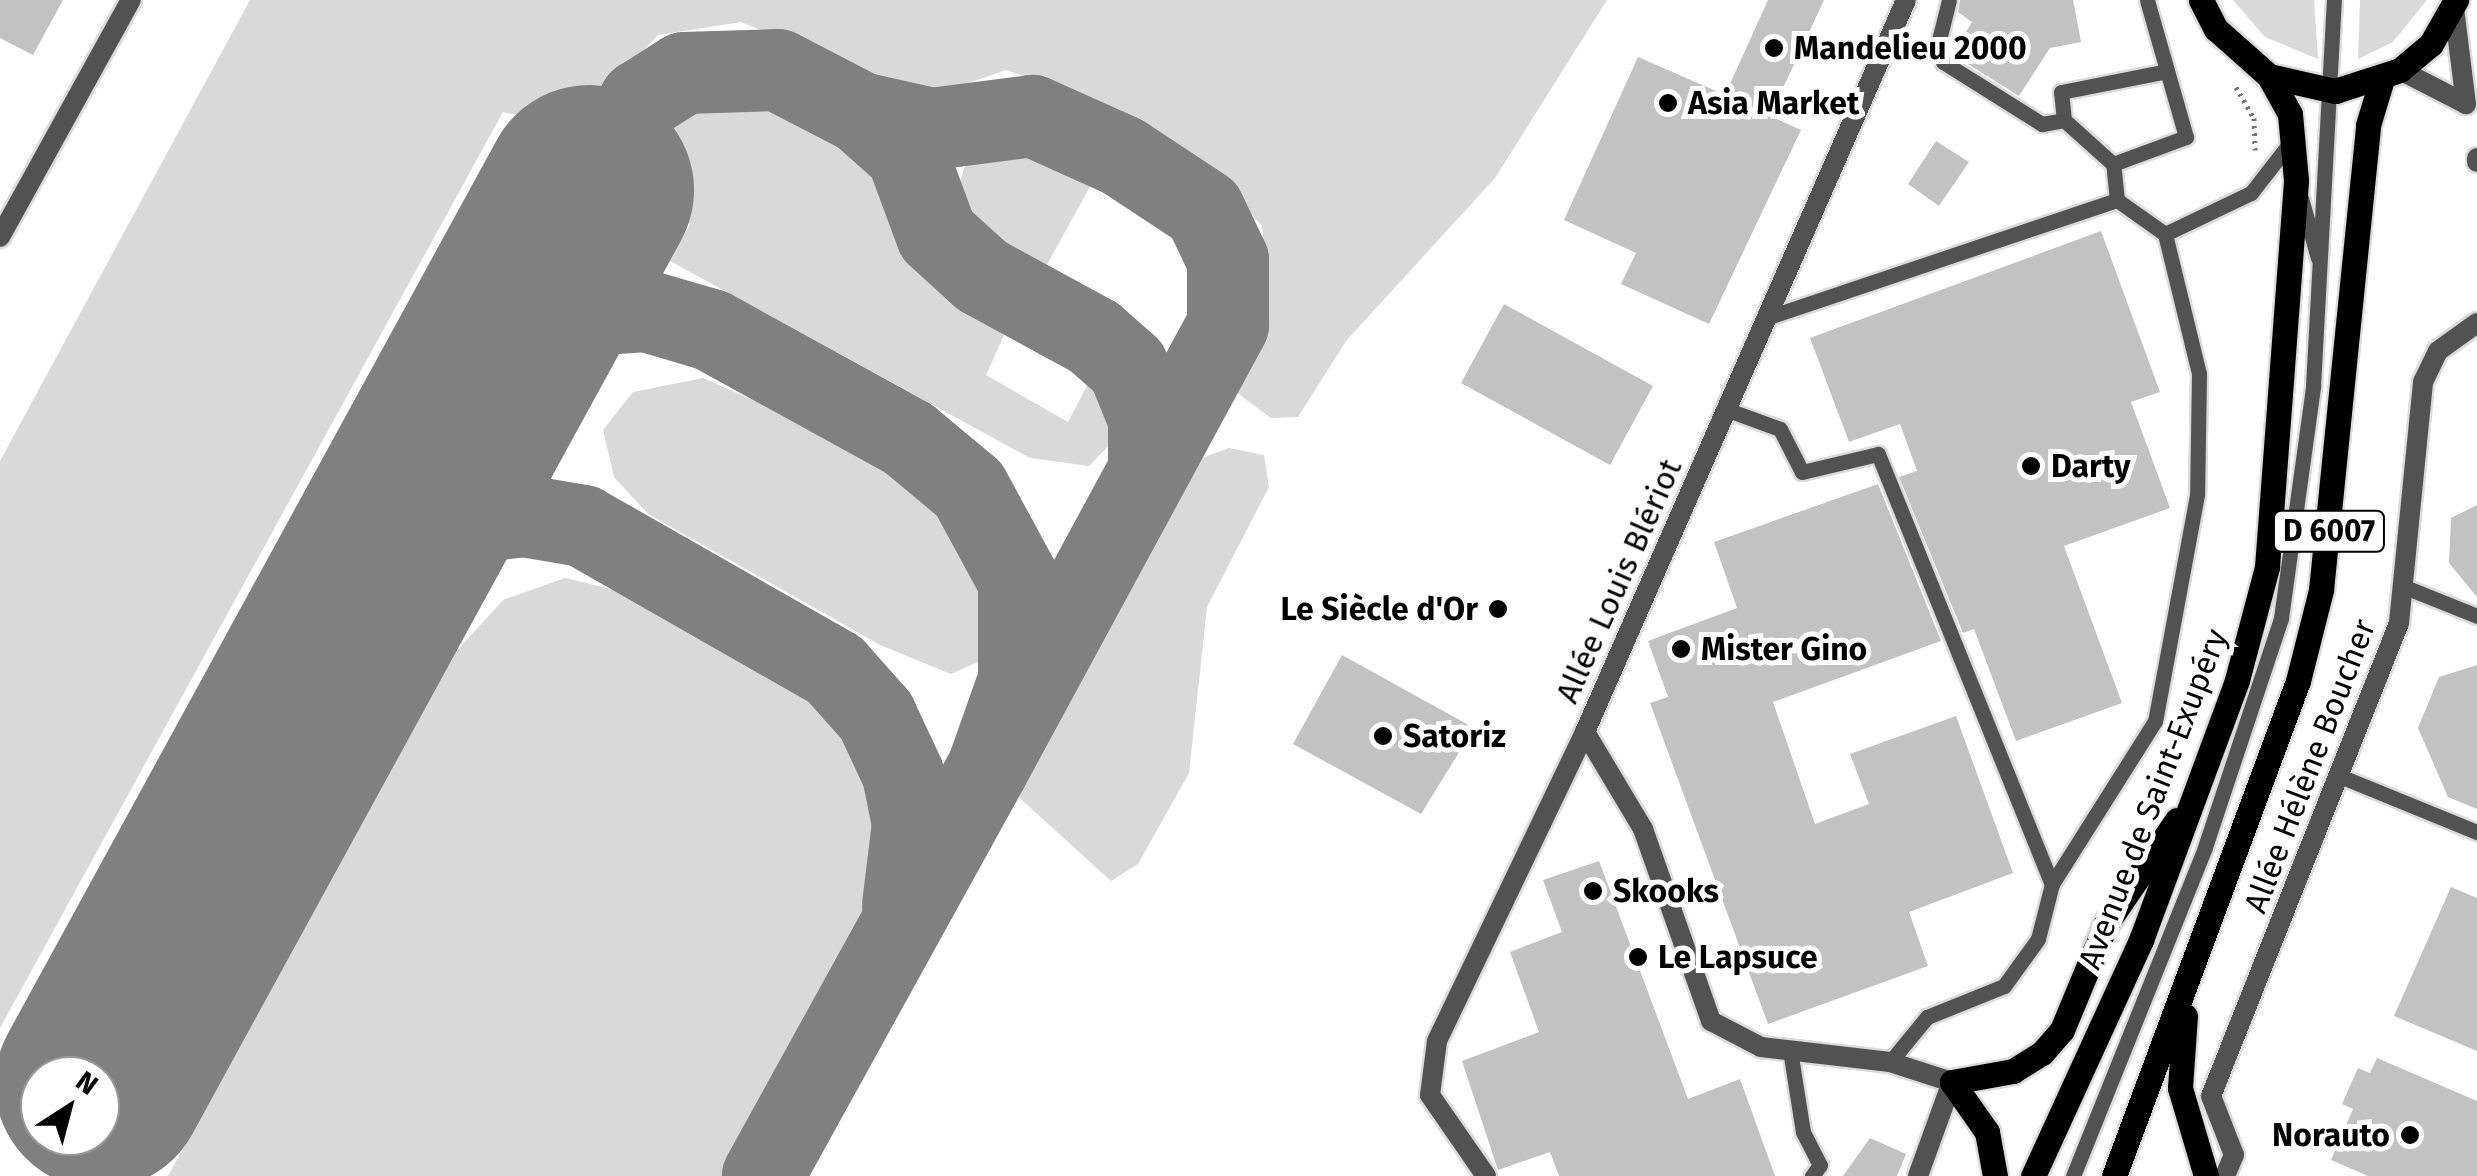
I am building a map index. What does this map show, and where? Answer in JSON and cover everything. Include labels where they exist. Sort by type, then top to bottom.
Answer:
[{"type":"main road","points":[[2201,0],[2216,29],[2269,76],[2335,91],[2391,75],[2455,4]]},
{"type":"main road","name":"D 6007","points":[[2114,1176],[2298,681],[2321,590],[2368,125],[2391,75]]},
{"type":"main road","name":"Avenue de Saint-Exupéry","points":[[2033,1176],[2142,940],[2194,796],[2267,567],[2296,180],[2295,136],[2269,76]]},
{"type":"main road","points":[[1996,1176],[1987,1132],[1952,1082],[2013,1071],[2052,1042],[2106,924],[2194,796]]},
{"type":"main road","points":[[2191,965],[2180,1088],[2206,1176]]},
{"type":"street","points":[[0,236],[6,210],[131,0]]},
{"type":"street","name":"Allée Louis Blériot","points":[[1486,1176],[1430,1095],[1437,1041],[1585,732],[1906,0]]},
{"type":"street","points":[[2455,4],[2472,112]]},
{"type":"street","points":[[2391,75],[2472,112]]},
{"type":"street","name":"Allée Hélène Boucher","points":[[2225,1176],[2234,1155],[2210,1096],[2342,777],[2405,587],[2423,382],[2438,351],[2477,323]]},
{"type":"street","points":[[1585,732],[1643,830],[1711,1021],[1761,1047],[1890,1062],[1952,1082],[1918,1176]]},
{"type":"lane","points":[[1949,0],[1936,48],[1943,62],[2042,124],[2064,120]]},
{"type":"lane","points":[[2113,164],[2186,137],[2146,0]]},
{"type":"lane","points":[[2073,1176],[2205,847],[2281,618],[2322,272],[2335,91],[2334,0]]},
{"type":"lane","points":[[1890,1062],[1927,1017],[2004,986],[2038,939],[2052,884],[2155,720],[2197,495],[2199,374],[2166,234],[2118,200],[2113,164],[2064,120],[2062,92],[2167,71]]},
{"type":"lane","points":[[2166,234],[2252,193],[2295,136]]},
{"type":"lane","points":[[2296,180],[2322,272]]},
{"type":"lane","points":[[1763,320],[2118,200]]},
{"type":"lane","points":[[1728,410],[1780,428],[1802,472],[1878,454],[2052,884]]},
{"type":"lane","points":[[2405,587],[2477,616]]},
{"type":"lane","points":[[2342,777],[2477,832]]},
{"type":"lane","points":[[1790,1050],[1803,1132],[1820,1165],[1812,1176]]},
{"type":"path","points":[[2232,83],[2254,118],[2248,162]]},
{"type":"shaded area","points":[[250,0],[1607,0],[1495,178],[1346,341],[1298,417],[1271,418],[1236,392],[1269,304],[1262,226],[1214,170],[1114,109],[1006,70],[942,92],[896,85],[741,22],[658,35],[573,126],[503,112],[0,1028],[0,461]]},
{"type":"shaded area","points":[[2233,0],[2314,0],[2318,59],[2265,37]]},
{"type":"shaded area","points":[[2360,0],[2427,0],[2393,42],[2358,59]]},
{"type":"shaded area","points":[[722,103],[773,105],[869,157],[901,242],[934,285],[1006,331],[986,375],[1068,422],[1089,382],[1117,437],[1089,466],[1030,458],[670,261],[690,224],[633,191],[675,121]]},
{"type":"shaded area","points":[[1014,151],[1092,183],[1044,270],[995,245],[957,191],[967,160]]},
{"type":"shaded area","points":[[703,378],[832,435],[922,490],[975,555],[989,657],[951,674],[880,645],[648,514],[614,477],[603,430],[633,392]]},
{"type":"shaded area","points":[[1229,448],[1264,455],[1269,487],[1207,607],[1189,773],[1138,864],[1111,881],[1012,791],[1193,461]]},
{"type":"shaded area","points":[[565,578],[636,595],[740,649],[818,705],[863,768],[878,834],[868,907],[722,1176],[168,1176],[455,653],[503,600]]},
{"type":"building","points":[[0,0],[63,0],[33,55],[0,38]]},
{"type":"building","points":[[1768,0],[1824,0],[1770,116],[1801,130],[1709,324],[1621,284],[1636,253],[1564,220],[1638,57],[1725,95]]},
{"type":"building","points":[[1960,0],[2073,0],[2081,42],[2050,48],[2019,96],[1952,54],[1972,22],[1958,12]]},
{"type":"building","points":[[1936,141],[1969,162],[1939,206],[1908,184]]},
{"type":"building","points":[[2101,231],[2160,392],[2131,402],[2170,508],[2064,546],[2122,703],[2016,741],[1974,629],[1963,633],[1899,477],[1917,471],[1900,424],[1849,442],[1810,338]]},
{"type":"building","points":[[1504,304],[1653,386],[1610,465],[1461,383]]},
{"type":"building","points":[[1878,484],[1941,641],[1773,702],[1815,824],[1869,804],[1850,754],[1956,716],[2013,873],[1909,912],[1928,966],[1768,1024],[1650,703],[1668,697],[1648,641],[1737,608],[1714,542]]},
{"type":"building","points":[[2477,505],[2477,597],[2449,563],[2451,518]]},
{"type":"building","name":"Satoriz","points":[[1342,655],[1474,728],[1421,814],[1293,744]]},
{"type":"building","points":[[2477,665],[2477,809],[2448,797],[2418,728],[2439,677]]},
{"type":"building","points":[[1599,861],[1688,1099],[1740,1079],[1775,1176],[1559,1176],[1550,1152],[1498,1170],[1462,1061],[1539,1032],[1510,952],[1562,932],[1543,880]]},
{"type":"building","points":[[2451,887],[2477,898],[2477,1051],[2394,1016]]},
{"type":"building","name":"Norauto","points":[[2377,1058],[2477,1101],[2477,1176],[2368,1176],[2331,1160],[2353,1109],[2342,1104],[2358,1068],[2370,1073]]},
{"type":"building","points":[[1870,1138],[1906,1154],[1897,1176],[1843,1176]]},
{"type":"taxiway","points":[[589,190],[640,101],[684,73],[778,70],[861,113]]},
{"type":"taxiway","points":[[988,768],[1228,325],[1228,260],[1204,210],[1122,156],[1033,116],[932,129],[861,113],[907,154],[937,235],[982,276],[1094,337],[1128,367],[1149,419],[1149,461]]},
{"type":"taxiway","points":[[470,408],[531,340],[586,315],[646,311],[711,330],[909,439],[969,489],[1019,581],[1019,680],[988,768],[763,1176]]},
{"type":"taxiway","points":[[385,563],[468,523],[524,516],[583,526],[835,670],[876,716],[903,774],[913,824],[903,905]]},
{"type":"runway","points":[[115,1056],[589,190]]},
{"type":"place","name":"Mandelieu 2000","points":[[1774,48]]},
{"type":"place","name":"Asia Market","points":[[1668,103]]},
{"type":"place","name":"Darty","points":[[2031,466]]},
{"type":"place","name":"Le Siècle d'Or","points":[[1498,609]]},
{"type":"place","name":"Mister Gino","points":[[1681,649]]},
{"type":"place","name":"Satoriz","points":[[1383,736]]},
{"type":"place","name":"Skooks","points":[[1593,891]]},
{"type":"place","name":"Le Lapsuce","points":[[1638,957]]},
{"type":"place","name":"Norauto","points":[[2410,1135]]}]
